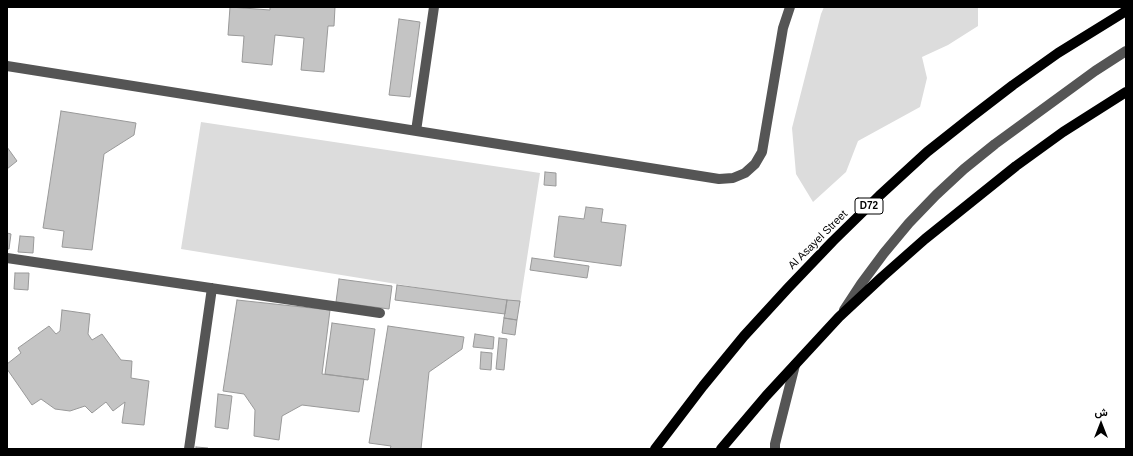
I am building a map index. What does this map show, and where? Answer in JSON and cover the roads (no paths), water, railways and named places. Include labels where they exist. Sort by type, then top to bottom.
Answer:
[{"type":"main road","name":"Al Asayel Street","points":[[655,449],[703,386],[744,336],[833,241],[879,196],[927,152],[1007,89],[1058,54],[1126,11]]},
{"type":"main road","points":[[721,449],[766,396],[839,317],[925,239],[1016,166],[1063,132],[1126,92]]},
{"type":"street","points":[[416,131],[434,7]]},
{"type":"street","points":[[782,7],[783,28]]},
{"type":"street","points":[[7,66],[719,179],[733,178],[745,173],[756,164],[762,152],[783,28],[790,7]]},
{"type":"street","points":[[839,317],[860,284],[909,223],[964,169],[995,144],[1095,71],[1126,51]]},
{"type":"street","points":[[7,258],[380,313]]},
{"type":"street","points":[[188,449],[212,288]]},
{"type":"street","points":[[776,449],[795,365]]}]
